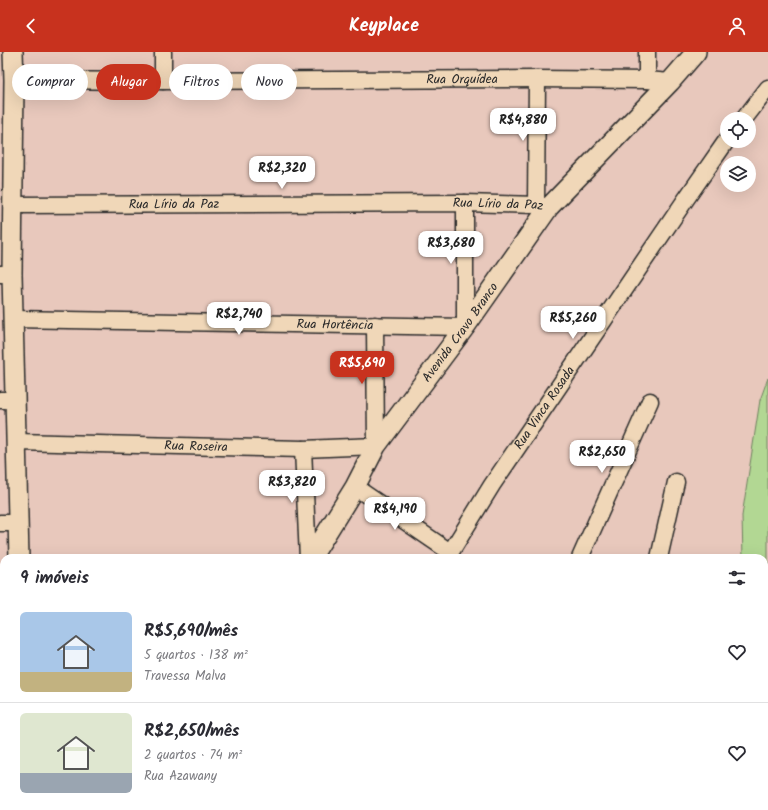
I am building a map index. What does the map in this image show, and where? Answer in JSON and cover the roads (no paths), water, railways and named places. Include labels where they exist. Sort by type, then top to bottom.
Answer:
[{"type":"street","points":[[12,52],[13,64]]},
{"type":"street","points":[[163,52],[163,81]]},
{"type":"street","points":[[647,52],[647,80]]},
{"type":"street","name":"Avenida Cravo Branco","points":[[312,554],[355,487],[376,446],[466,327],[543,206],[670,82],[696,52]]},
{"type":"street","name":"Rua Orquídea","points":[[88,80],[647,80],[670,82]]},
{"type":"street","points":[[537,80],[543,206]]},
{"type":"street","points":[[749,112],[768,88]]},
{"type":"street","points":[[14,100],[14,205],[6,274],[13,319],[7,400],[16,442],[19,554]]},
{"type":"street","name":"Rua Vinca Rosada","points":[[449,554],[492,485],[721,148]]},
{"type":"street","points":[[465,203],[466,327]]},
{"type":"street","name":"Rua Lírio da Paz","points":[[14,205],[465,203],[543,206]]},
{"type":"street","name":"Rua Hortência","points":[[13,319],[466,327]]},
{"type":"street","points":[[375,325],[376,446]]},
{"type":"street","points":[[582,554],[650,401]]},
{"type":"street","name":"Rua Roseira","points":[[16,442],[303,449],[376,446]]},
{"type":"street","points":[[303,449],[309,554]]},
{"type":"street","points":[[660,554],[676,482]]},
{"type":"street","points":[[355,487],[447,554]]},
{"type":"street","points":[[0,523],[19,523]]}]
